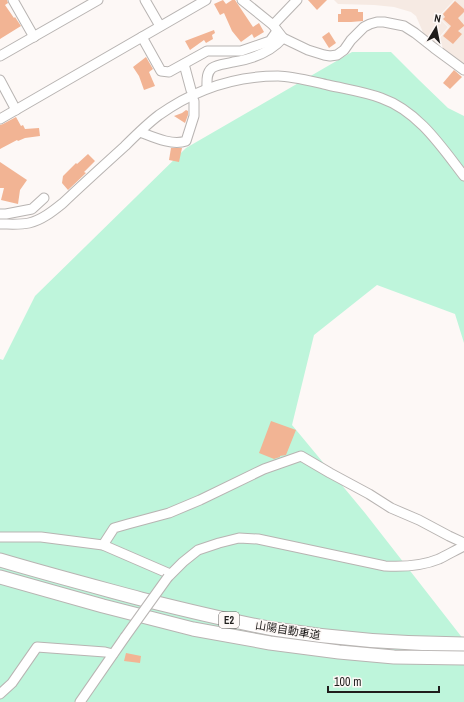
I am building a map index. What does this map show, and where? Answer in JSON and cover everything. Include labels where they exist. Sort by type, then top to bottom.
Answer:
[{"type":"highway","name":"山陽自動車道","points":[[0,560],[90,586],[196,613],[274,628],[340,638],[395,643],[464,644]]},
{"type":"highway","name":"山陽自動車道","points":[[0,577],[103,606],[193,629],[262,642],[339,652],[394,657],[464,658]]},
{"type":"street","points":[[13,0],[34,36]]},
{"type":"street","points":[[0,56],[98,0]]},
{"type":"street","points":[[145,0],[160,26]]},
{"type":"street","points":[[0,119],[206,0]]},
{"type":"street","points":[[242,0],[278,31],[308,50],[324,55],[337,55],[344,50],[351,40],[364,27],[377,22],[393,23],[404,26],[415,33],[464,70]]},
{"type":"street","points":[[142,37],[161,70],[169,72],[207,51],[241,51],[270,41],[297,0]]},
{"type":"street","points":[[207,88],[206,78],[210,69],[216,66],[248,59],[271,49],[278,31]]},
{"type":"street","points":[[184,64],[191,90]]},
{"type":"street","points":[[0,224],[29,223],[48,215],[158,116],[184,100],[207,88],[239,80],[259,77],[279,76],[341,88],[382,98],[399,106],[436,138],[464,176]]},
{"type":"street","points":[[0,80],[16,110]]},
{"type":"street","points":[[140,132],[165,141],[182,143],[186,141],[194,116],[194,101]]},
{"type":"street","points":[[0,214],[32,209],[44,198]]},
{"type":"street","points":[[103,545],[114,528],[169,513],[200,500],[264,468],[301,456],[391,508],[419,520],[464,544]]},
{"type":"street","points":[[0,537],[40,537],[103,545],[169,576]]},
{"type":"street","points":[[80,702],[169,576],[182,562],[198,550],[219,542],[239,538],[258,539],[385,566],[406,567],[424,564],[438,559],[464,544]]},
{"type":"street","points":[[0,694],[12,682],[37,647],[105,652],[113,654]]},
{"type":"shaded area","points":[[334,0],[454,0],[438,17],[448,27],[434,43],[425,37],[416,16],[411,12],[394,7],[338,4]]},
{"type":"shaded area","points":[[455,0],[464,0],[463,64],[435,44],[449,27],[439,17]]},
{"type":"green space","points":[[352,52],[391,52],[448,108],[464,116],[464,343],[455,314],[377,285],[314,335],[292,425],[365,513],[464,640],[464,702],[0,702],[0,359],[3,360],[35,296],[186,148]]},
{"type":"building","points":[[0,0],[7,0],[8,3],[5,5],[21,26],[0,39]]},
{"type":"building","points":[[223,0],[226,4],[232,0],[235,0],[253,27],[259,23],[264,32],[254,38],[252,34],[241,42],[232,31],[224,13],[220,15],[214,4]]},
{"type":"building","points":[[308,0],[327,0],[317,10]]},
{"type":"building","points":[[455,1],[464,9],[464,12],[458,18],[464,26],[458,31],[462,34],[453,44],[443,36],[451,26],[443,19],[445,17],[443,14]]},
{"type":"building","points":[[341,9],[358,9],[358,12],[363,12],[363,21],[338,22],[338,14],[341,14]]},
{"type":"building","points":[[214,30],[215,33],[212,35],[213,39],[206,43],[204,40],[190,50],[185,41]]},
{"type":"building","points":[[329,32],[336,43],[329,48],[322,37]]},
{"type":"building","points":[[146,57],[153,69],[149,72],[155,86],[144,90],[139,76],[133,67]]},
{"type":"building","points":[[454,70],[462,77],[450,89],[443,83]]},
{"type":"building","points":[[186,110],[188,111],[188,115],[185,123],[174,116],[182,113]]},
{"type":"building","points":[[16,117],[21,126],[23,125],[25,129],[39,128],[40,136],[17,140],[0,149],[0,125]]},
{"type":"building","points":[[171,148],[182,148],[179,162],[169,160]]},
{"type":"building","points":[[88,154],[95,161],[84,172],[86,173],[68,190],[62,183],[63,176]]},
{"type":"building","points":[[0,162],[27,180],[20,190],[18,204],[1,200],[4,188],[0,188]]},
{"type":"building","points":[[271,421],[296,430],[286,455],[274,459],[259,453]]},
{"type":"building","points":[[126,653],[141,656],[140,663],[124,661]]}]
